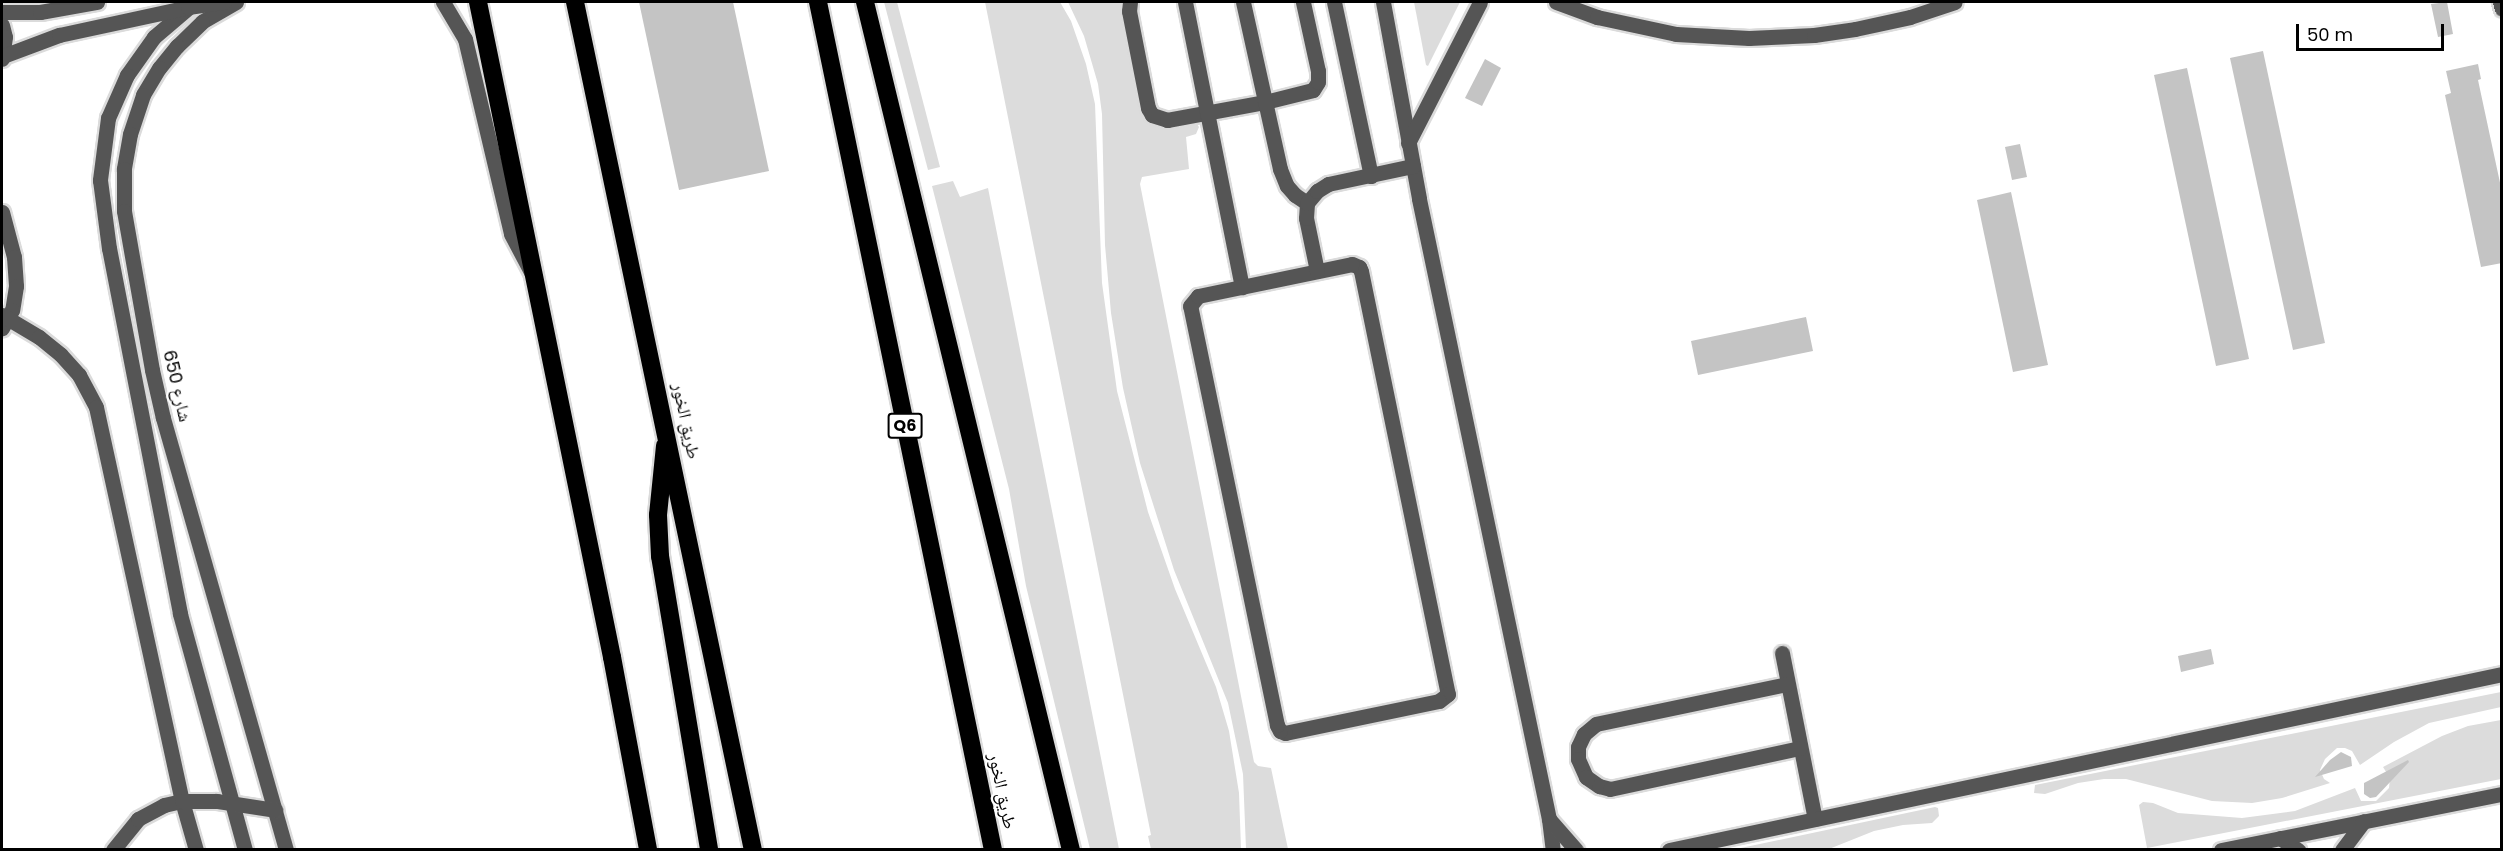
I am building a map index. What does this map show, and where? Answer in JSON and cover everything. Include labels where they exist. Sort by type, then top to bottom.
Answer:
[{"type":"highway","points":[[478,2],[648,849]]},
{"type":"highway","name":"طريق الخور","points":[[575,2],[753,849]]},
{"type":"highway","name":"طريق الخور","points":[[818,2],[993,849]]},
{"type":"highway","points":[[865,2],[1071,849]]},
{"type":"highway","points":[[667,432],[658,515],[660,556],[709,849]]},
{"type":"street","points":[[2,12],[40,12],[97,2]]},
{"type":"street","points":[[2,58],[59,35],[192,4],[225,2]]},
{"type":"street","name":"شارع 650","points":[[236,2],[202,22],[177,46],[159,68],[143,95],[128,146],[124,169],[124,211],[152,370],[163,418],[286,849]]},
{"type":"street","points":[[442,2],[465,39],[511,234],[525,265],[535,277]]},
{"type":"street","points":[[1130,2],[1128,11],[1152,115],[1167,120],[1301,95],[1313,90],[1318,82],[1303,2]]},
{"type":"street","points":[[1185,2],[1242,286]]},
{"type":"street","points":[[1243,2],[1280,169],[1287,186],[1307,203]]},
{"type":"street","points":[[1334,2],[1371,176]]},
{"type":"street","points":[[1383,2],[1408,143],[1550,819],[1553,849]]},
{"type":"street","points":[[1408,143],[1480,2]]},
{"type":"street","points":[[1556,2],[1597,17],[1676,34],[1749,38],[1855,29],[1910,17],[1955,2]]},
{"type":"street","points":[[2500,2],[2502,9]]},
{"type":"street","points":[[192,4],[154,37],[127,75],[108,118],[100,180],[102,212],[180,614],[245,849]]},
{"type":"street","points":[[2,25],[5,37],[2,58]]},
{"type":"street","points":[[1317,271],[1306,218],[1307,203],[1328,184],[1413,166]]},
{"type":"street","points":[[2,212],[16,271],[16,294],[4,320],[61,355],[79,375],[96,407],[182,801],[196,849]]},
{"type":"street","points":[[1352,264],[1362,271],[1449,689],[1445,699],[1290,733],[1280,731],[1277,725],[1189,312],[1192,299],[1198,296],[1242,286],[1352,264]]},
{"type":"street","points":[[1782,653],[1815,819]]},
{"type":"street","points":[[1669,849],[2502,674]]},
{"type":"street","points":[[1787,684],[1596,724],[1584,734],[1578,747],[1578,759],[1586,777],[1599,786],[1610,789],[1800,748]]},
{"type":"street","points":[[2221,849],[2502,794]]},
{"type":"street","points":[[114,849],[138,819],[164,805],[182,801],[231,803],[275,810]]},
{"type":"street","points":[[1550,819],[1576,849]]},
{"type":"street","points":[[2342,849],[2364,821]]},
{"type":"street","points":[[2280,838],[2298,849]]},
{"type":"shaded area","points":[[884,2],[897,2],[940,167],[928,170]]},
{"type":"shaded area","points":[[985,2],[1060,2],[1071,21],[1086,64],[1095,104],[1102,283],[1117,391],[1148,512],[1175,589],[1216,687],[1229,731],[1239,793],[1241,849],[1151,849],[1148,836],[1151,835]]},
{"type":"shaded area","points":[[1068,2],[1121,2],[1147,120],[1157,126],[1195,121],[1199,127],[1196,134],[1186,137],[1189,169],[1142,177],[1140,184],[1254,762],[1258,766],[1271,768],[1288,849],[1246,849],[1243,774],[1228,703],[1174,570],[1140,463],[1123,388],[1111,313],[1105,245],[1102,114],[1098,84],[1084,36]]},
{"type":"shaded area","points":[[1414,2],[1460,2],[1428,66],[1426,65]]},
{"type":"shaded area","points":[[953,181],[960,197],[988,188],[1119,849],[1090,849],[1026,586],[1009,489],[932,186]]},
{"type":"shaded area","points":[[2501,692],[2501,707],[2429,723],[2394,742],[2360,765],[2352,751],[2337,748],[2325,759],[2320,770],[2324,779],[2330,783],[2282,798],[2252,803],[2212,801],[2126,779],[2104,779],[2078,783],[2045,794],[2034,793],[2035,785]]},
{"type":"shaded area","points":[[2501,720],[2501,779],[2147,848],[2139,805],[2143,802],[2153,803],[2178,813],[2242,818],[2295,811],[2355,788],[2361,801],[2376,801],[2389,788],[2390,778],[2383,767],[2442,736],[2468,726]]},
{"type":"shaded area","points":[[1938,808],[1939,816],[1932,823],[1903,825],[1874,831],[1829,849],[1736,849]]},
{"type":"building","points":[[639,2],[733,2],[769,171],[679,190]]},
{"type":"building","points":[[2447,2],[2453,34],[2438,37],[2431,4]]},
{"type":"building","points":[[2263,51],[2325,343],[2293,350],[2230,58]]},
{"type":"building","points":[[1485,59],[1501,68],[1482,106],[1465,98]]},
{"type":"building","points":[[2478,64],[2481,79],[2478,80],[2502,192],[2502,263],[2481,267],[2445,95],[2451,93],[2446,71]]},
{"type":"building","points":[[2187,68],[2249,359],[2216,366],[2154,75]]},
{"type":"building","points":[[2020,144],[2027,177],[2012,180],[2005,147]]},
{"type":"building","points":[[2011,192],[2048,365],[2013,372],[1977,200]]},
{"type":"building","points":[[1806,317],[1813,351],[1698,375],[1691,341]]},
{"type":"building","points":[[2211,649],[2214,664],[2181,672],[2178,656]]},
{"type":"building","points":[[2341,752],[2351,757],[2352,766],[2315,777],[2330,760]]},
{"type":"building","points":[[2408,760],[2409,762],[2376,797],[2370,798],[2364,794],[2364,783]]}]
